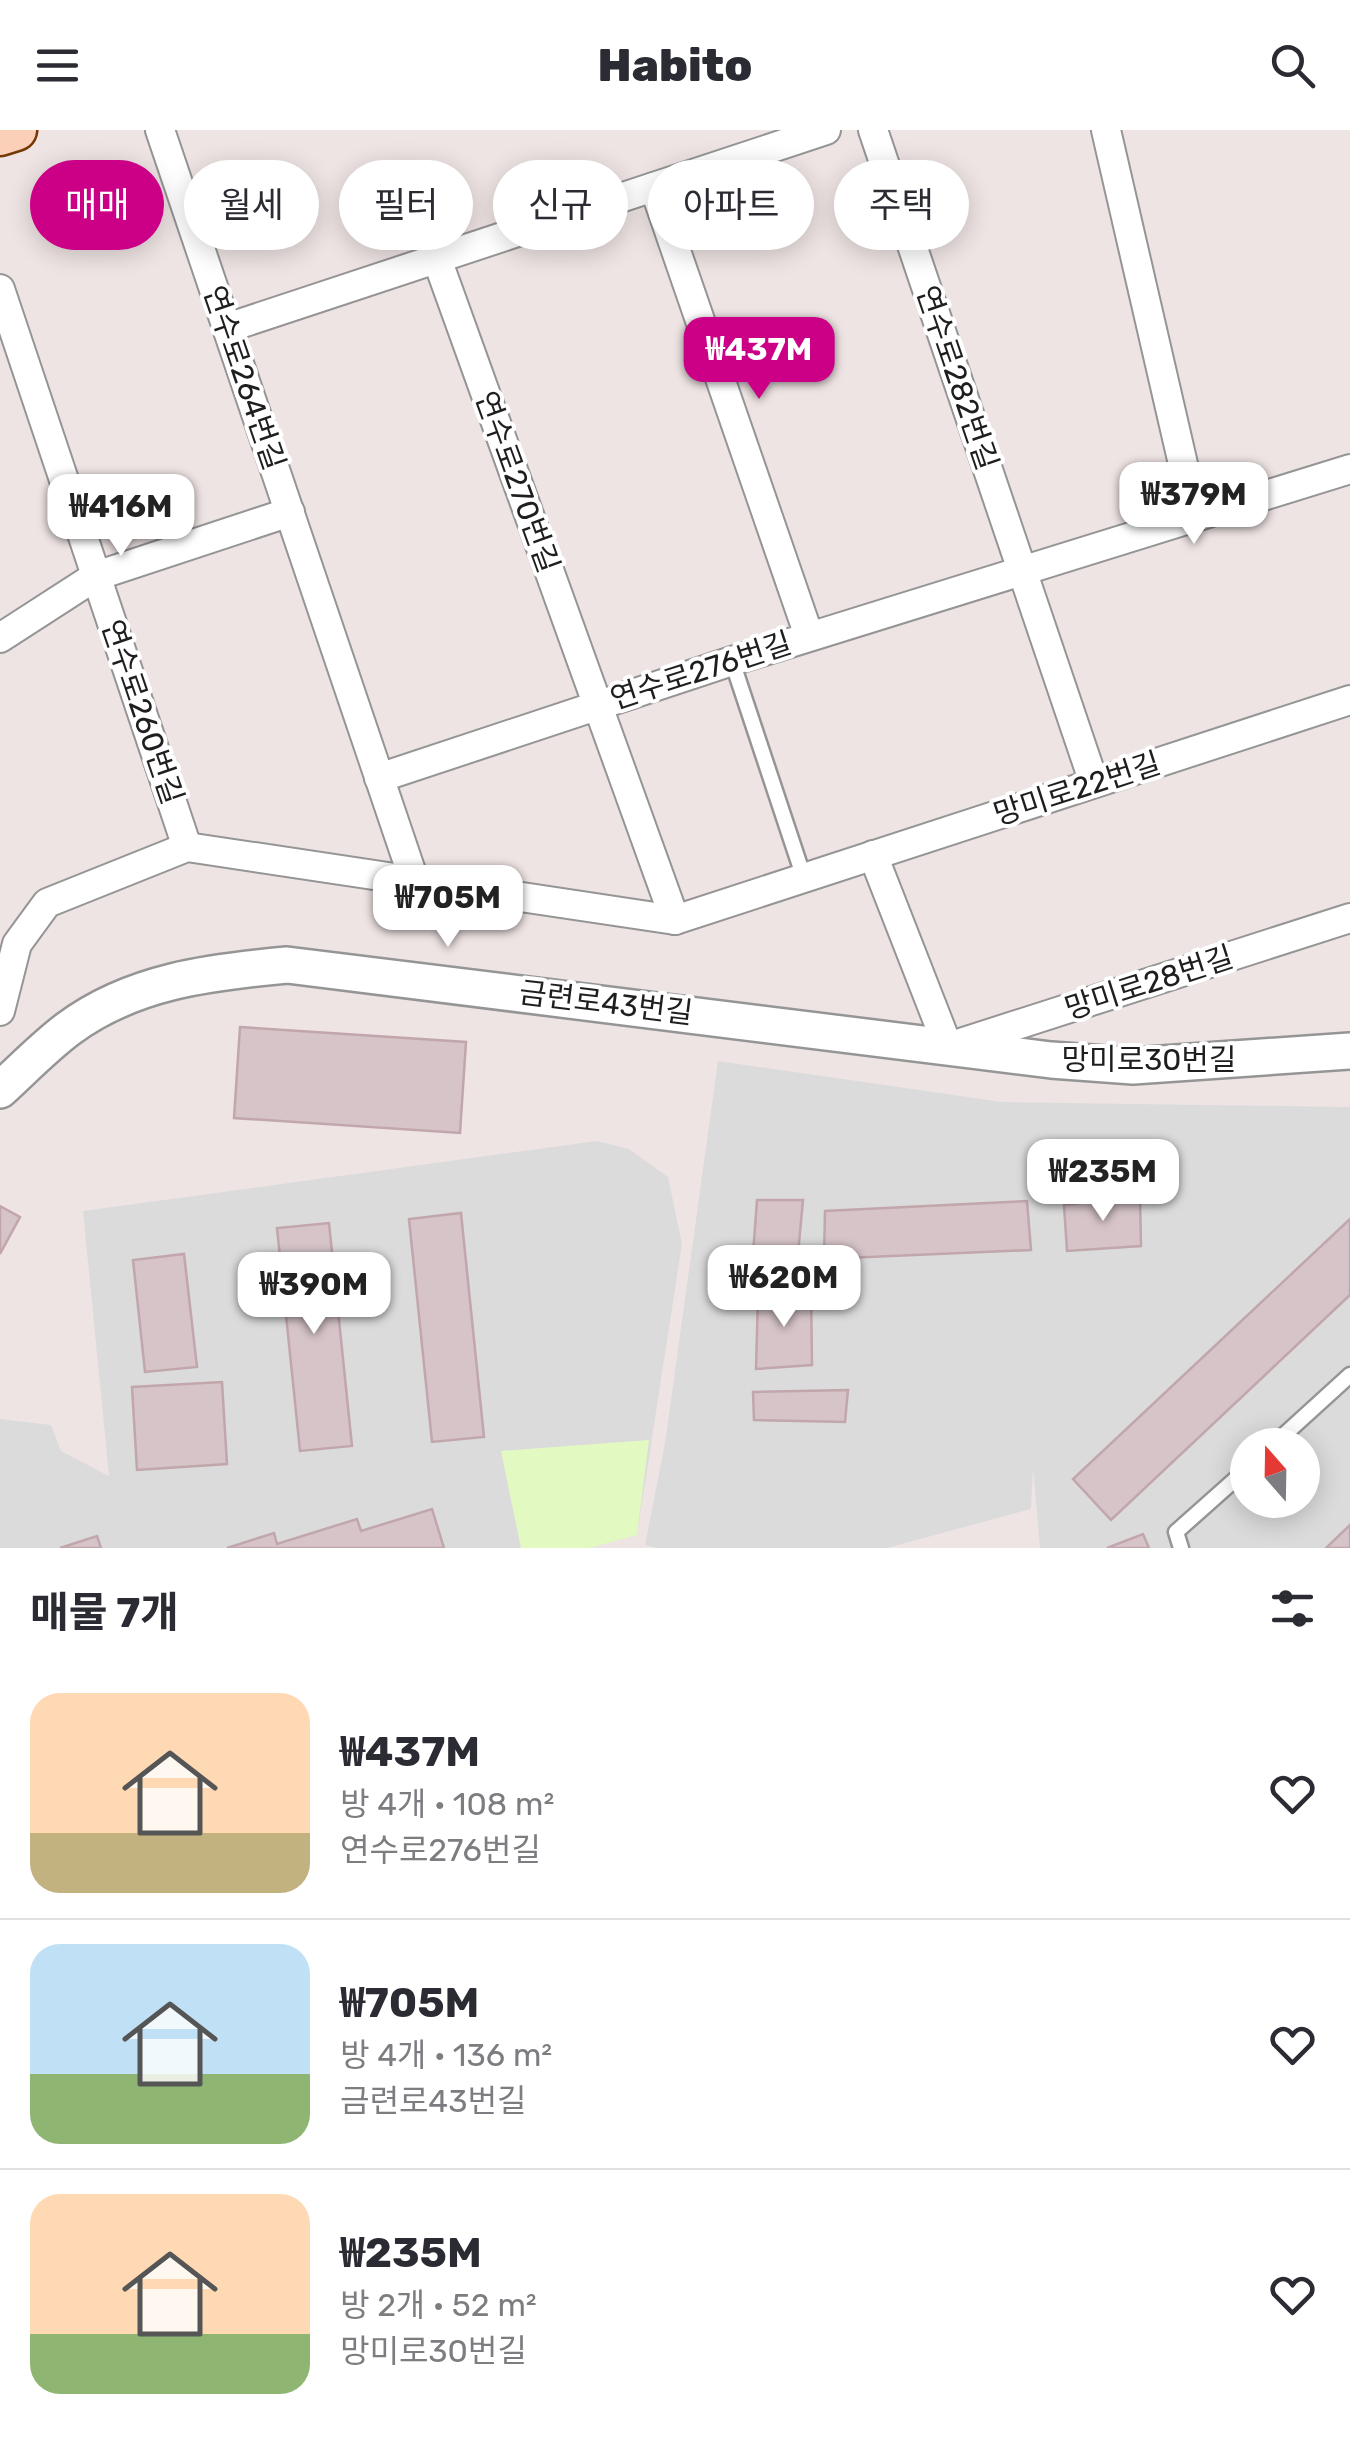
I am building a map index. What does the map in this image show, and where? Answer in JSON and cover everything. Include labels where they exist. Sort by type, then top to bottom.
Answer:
[{"type":"main road","points":[[0,136],[16,130]]},
{"type":"street","name":"연수로264번길","points":[[160,130],[415,883]]},
{"type":"street","points":[[735,160],[826,130]]},
{"type":"street","name":"연수로282번길","points":[[872,130],[1094,783]]},
{"type":"street","points":[[1106,130],[1195,516]]},
{"type":"street","points":[[227,328],[648,189]]},
{"type":"street","name":"연수로276번길","points":[[597,704],[809,636],[676,250]]},
{"type":"street","name":"연수로270번길","points":[[437,259],[675,920]]},
{"type":"street","name":"연수로260번길","points":[[0,289],[187,847]]},
{"type":"street","points":[[809,636],[1350,469]]},
{"type":"street","points":[[96,576],[290,512]]},
{"type":"street","name":"연수로260번길","points":[[0,638],[96,576]]},
{"type":"street","name":"망미로22번길","points":[[187,847],[675,920],[1350,700]]},
{"type":"street","points":[[379,778],[597,704]]},
{"type":"street","points":[[0,1011],[17,944],[47,904],[187,847]]},
{"type":"street","points":[[874,855],[948,1047]]},
{"type":"street","name":"망미로28번길","points":[[948,1047],[1350,918]]},
{"type":"street","name":"금련로43번길","points":[[0,1090],[70,1028],[130,995],[199,974],[286,965],[948,1047]]},
{"type":"street","name":"망미로30번길","points":[[948,1047],[1132,1066],[1350,1050]]},
{"type":"lane","points":[[732,661],[804,878]]},
{"type":"lane","points":[[1292,1428],[1350,1376]]},
{"type":"lane","points":[[1181,1548],[1176,1532],[1230,1484]]},
{"type":"shaded area","points":[[718,1061],[1002,1102],[1350,1107],[1350,1548],[1040,1548],[1033,1468],[1031,1509],[887,1548],[645,1545],[665,1443]]},
{"type":"shaded area","points":[[597,1141],[629,1149],[668,1177],[682,1244],[637,1535],[590,1548],[0,1548],[0,1419],[51,1425],[61,1451],[109,1476],[83,1211]]},
{"type":"green space","points":[[649,1440],[637,1535],[590,1548],[521,1548],[501,1451]]},
{"type":"building","points":[[240,1027],[466,1042],[460,1133],[234,1118]]},
{"type":"building","points":[[1140,1196],[1141,1246],[1067,1251],[1064,1205]]},
{"type":"building","points":[[757,1200],[803,1200],[798,1254],[753,1254]]},
{"type":"building","points":[[1027,1201],[1031,1250],[824,1259],[825,1211]]},
{"type":"building","points":[[0,1206],[20,1217],[0,1254]]},
{"type":"building","points":[[461,1213],[484,1437],[432,1442],[409,1219]]},
{"type":"building","points":[[1350,1219],[1350,1295],[1111,1520],[1073,1479]]},
{"type":"building","points":[[329,1223],[352,1446],[300,1451],[277,1228]]},
{"type":"building","points":[[184,1254],[197,1367],[145,1372],[133,1260]]},
{"type":"building","points":[[811,1290],[812,1365],[756,1369],[758,1295]]},
{"type":"building","points":[[222,1382],[227,1464],[137,1470],[132,1387]]},
{"type":"building","points":[[848,1390],[845,1422],[754,1420],[753,1392]]},
{"type":"building","points":[[432,1509],[444,1548],[227,1548],[274,1533],[277,1544],[357,1519],[361,1531]]},
{"type":"building","points":[[1350,1525],[1350,1548],[1326,1548]]},
{"type":"building","points":[[1143,1534],[1149,1548],[1107,1548]]},
{"type":"building","points":[[97,1536],[101,1548],[60,1548]]}]
